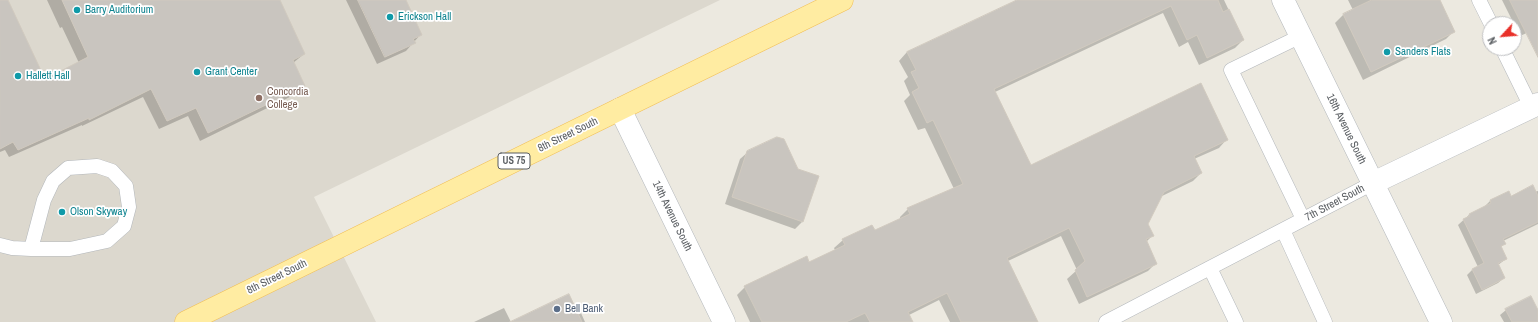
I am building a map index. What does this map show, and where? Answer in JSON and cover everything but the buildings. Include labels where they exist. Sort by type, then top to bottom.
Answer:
[{"type":"main road","name":"8th Street South","points":[[186,322],[842,0]]},
{"type":"street","name":"16th Avenue South","points":[[1283,0],[1441,322]]},
{"type":"street","name":"7th Street South","points":[[1373,183],[1535,106]]},
{"type":"street","name":"14th Avenue South","points":[[620,109],[724,322]]},
{"type":"lane","points":[[1479,0],[1486,16]]},
{"type":"lane","points":[[1301,36],[1230,70],[1303,219]]},
{"type":"lane","points":[[1507,56],[1535,106]]},
{"type":"lane","points":[[0,245],[12,248],[31,249],[70,249],[107,241],[124,226],[129,207],[126,186],[112,171],[97,166],[68,168],[53,181],[44,200],[31,249]]},
{"type":"lane","name":"7th Street South","points":[[1106,322],[1134,306],[1373,183]]},
{"type":"lane","points":[[1283,230],[1325,322]]},
{"type":"lane","points":[[1210,268],[1236,322]]},
{"type":"shaded area","name":"Concordia College","points":[[0,0],[720,0],[314,197],[376,322],[0,322]]},
{"type":"place","name":"Barry Auditorium","points":[[77,10]]},
{"type":"place","name":"Erickson Hall","points":[[390,17]]},
{"type":"place","name":"Sanders Flats","points":[[1387,52]]},
{"type":"place","name":"Grant Center","points":[[197,72]]},
{"type":"place","name":"Hallett Hall","points":[[18,76]]},
{"type":"place","name":"Concordia College","points":[[259,98]]},
{"type":"place","name":"Olson Skyway","points":[[62,212]]},
{"type":"place","name":"Bell Bank","points":[[557,309]]}]
